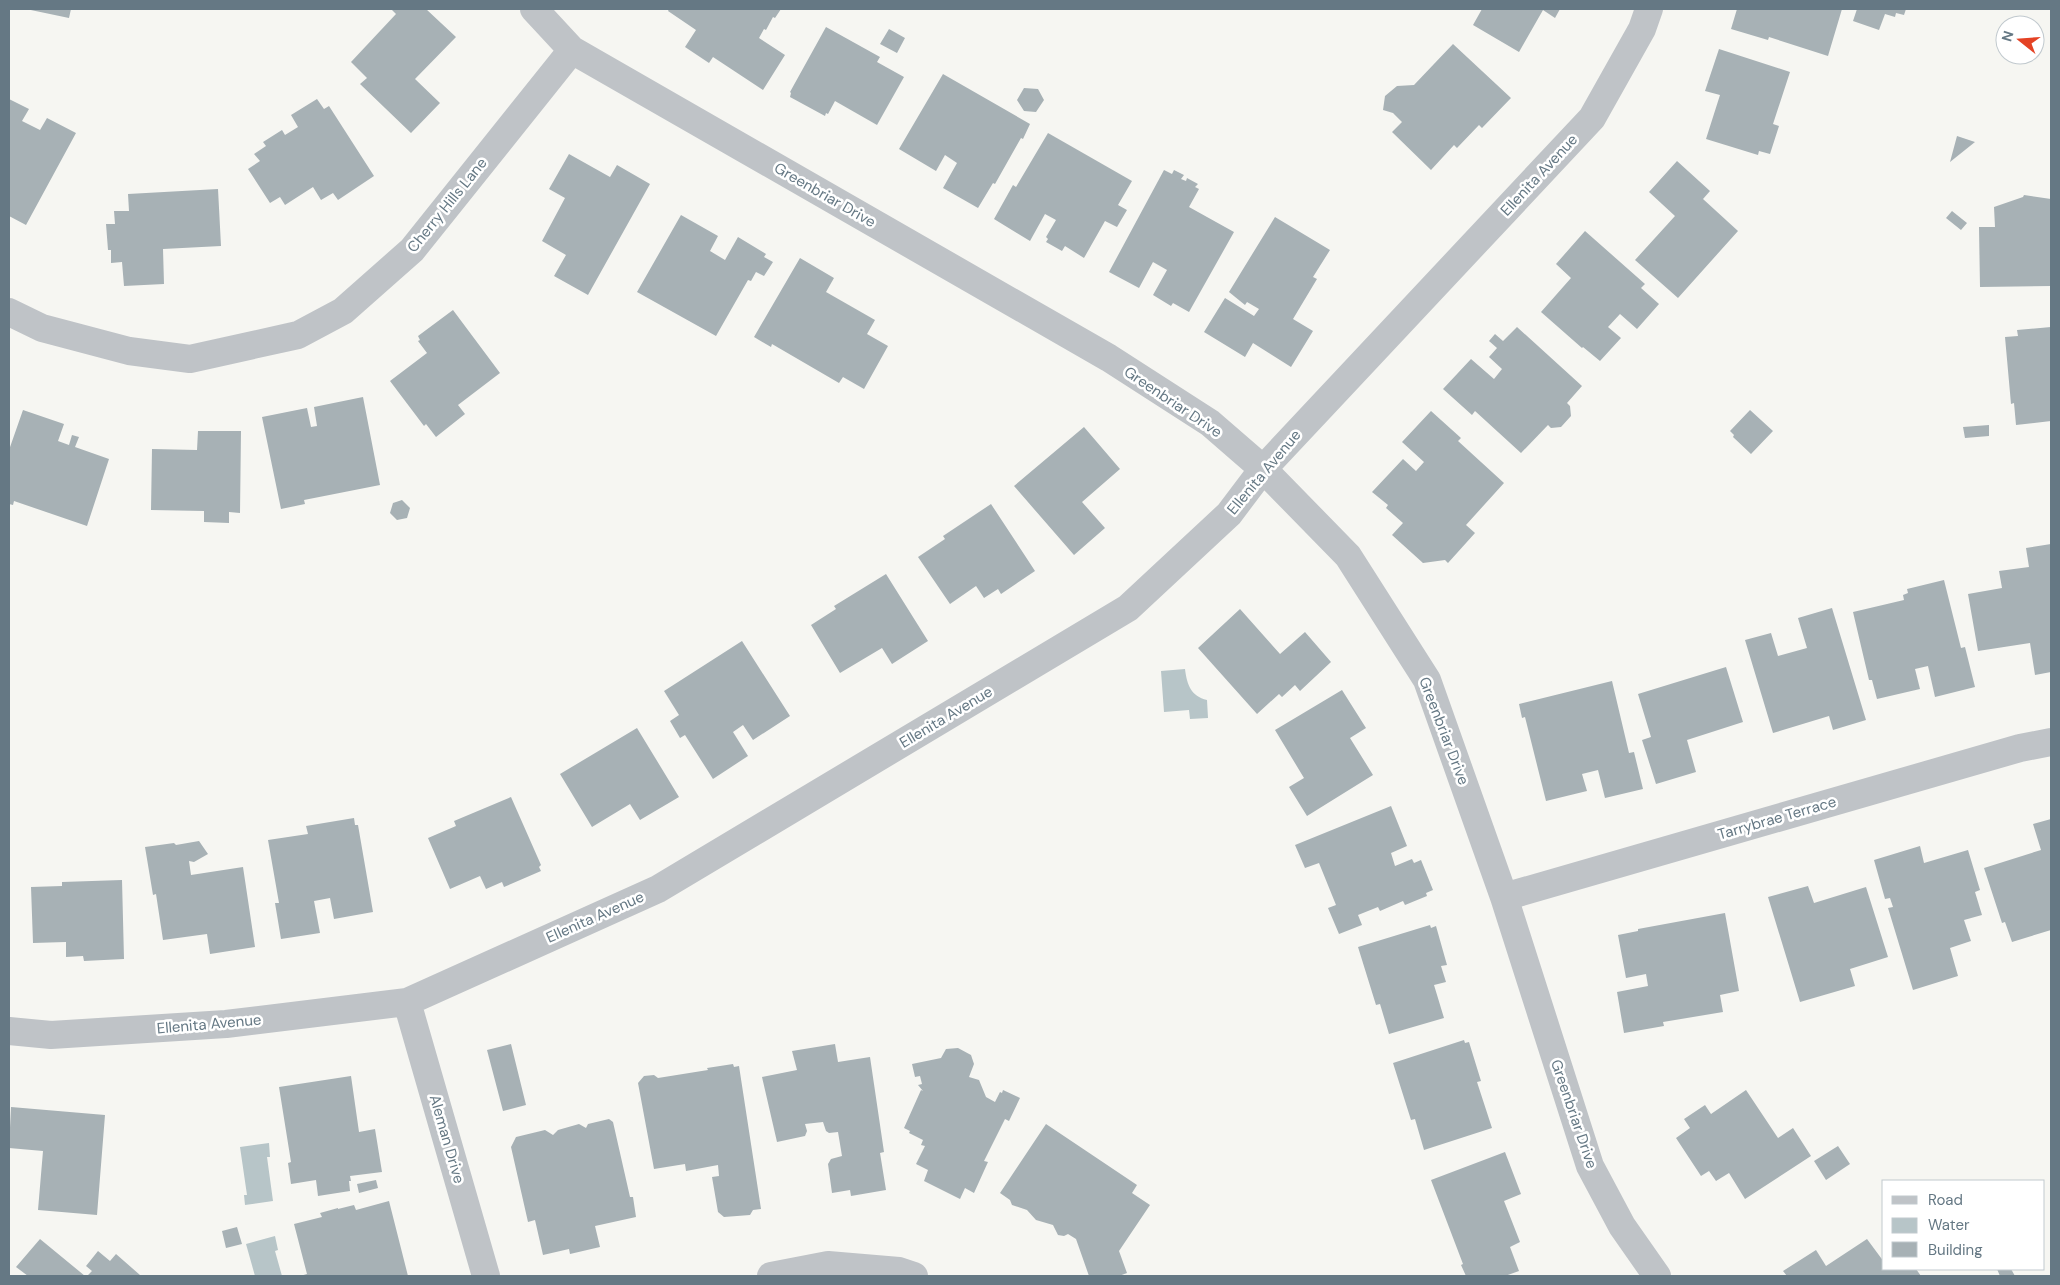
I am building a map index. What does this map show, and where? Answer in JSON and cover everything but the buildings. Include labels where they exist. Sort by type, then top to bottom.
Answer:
[{"type":"street","name":"Greenbriar Drive","points":[[534,9],[572,50],[1109,358],[1210,423],[1263,468],[1348,556],[1427,680],[1504,897],[1590,1166],[1622,1226],[1657,1276]]},
{"type":"street","name":"Ellenita Avenue","points":[[9,1031],[51,1035],[226,1024],[407,1002],[658,889],[1128,608],[1229,514],[1263,468],[1592,118],[1642,29],[1649,9]]},
{"type":"street","name":"Cherry Hills Lane","points":[[9,312],[42,328],[128,351],[190,359],[298,335],[343,311],[412,250],[572,50]]},
{"type":"street","name":"Tarrybrae Terrace","points":[[1504,897],[2020,748],[2051,742]]},
{"type":"street","name":"Aleman Drive","points":[[407,1002],[486,1276]]},
{"type":"street","points":[[771,1276],[828,1266],[899,1271],[914,1276]]},
{"type":"water","points":[[1185,669],[1191,689],[1197,696],[1207,700],[1208,718],[1190,719],[1189,710],[1164,712],[1161,671]]},
{"type":"water","points":[[269,1143],[270,1157],[267,1157],[273,1201],[245,1205],[244,1195],[247,1195],[240,1147]]},
{"type":"water","points":[[275,1236],[278,1250],[275,1251],[282,1276],[255,1276],[246,1244]]}]
